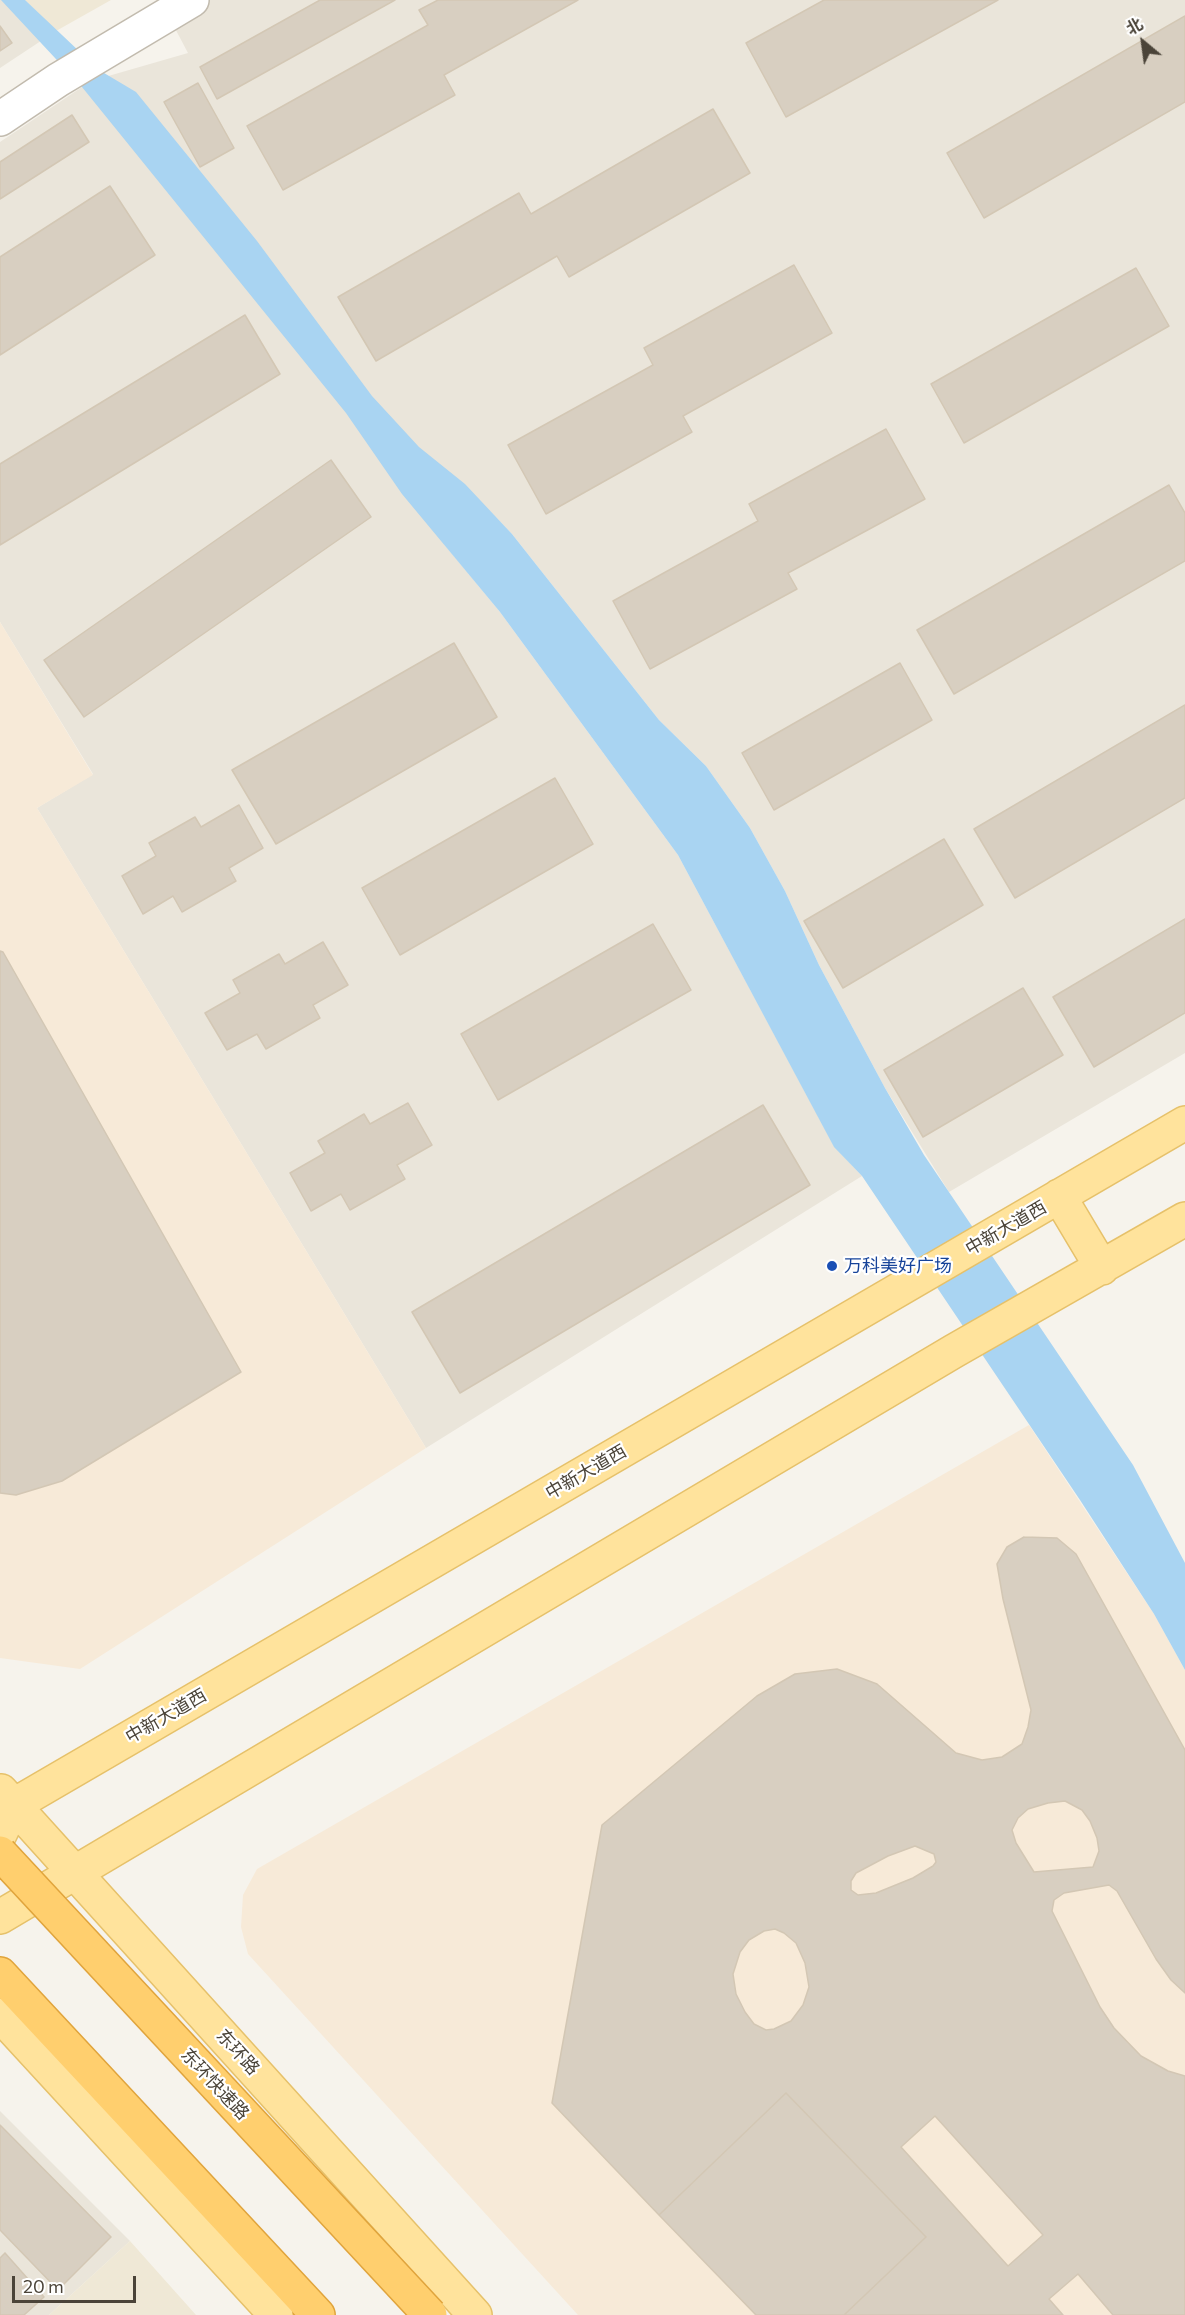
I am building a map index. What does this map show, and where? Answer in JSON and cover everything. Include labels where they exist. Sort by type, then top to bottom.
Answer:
[{"type":"highway","name":"东环快速路","points":[[0,1853],[430,2315]]},
{"type":"highway","points":[[0,1974],[318,2315]]},
{"type":"main road","name":"中新大道西","points":[[5,1810],[1185,1123]]},
{"type":"main road","points":[[1059,1196],[1101,1268]]},
{"type":"main road","points":[[0,1917],[74,1871],[954,1351],[1185,1219]]},
{"type":"main road","name":"东环路","points":[[5,1810],[74,1871],[475,2315]]},
{"type":"main road","points":[[0,2015],[276,2315]]},
{"type":"street","points":[[0,119],[192,0]]},
{"type":"shaded area","points":[[0,0],[25,0],[56,31],[0,68]]},
{"type":"shaded area","points":[[25,0],[111,0],[56,31]]},
{"type":"shaded area","points":[[160,0],[1185,0],[1185,1053],[949,1192],[885,1088],[819,965],[785,891],[750,828],[706,766],[659,720],[512,534],[490,511],[444,544],[500,612],[678,855],[834,1146],[862,1176],[426,1448],[37,808],[93,774],[0,622],[0,142],[91,81],[188,53]]},
{"type":"shaded area","points":[[0,622],[93,775],[37,808],[426,1448],[80,1669],[0,1658]]},
{"type":"shaded area","points":[[1029,1425],[1154,1614],[1185,1670],[1185,2315],[578,2315],[248,1954],[241,1927],[243,1895],[257,1869]]},
{"type":"shaded area","points":[[0,2111],[130,2241],[49,2315],[0,2315]]},
{"type":"shaded area","points":[[130,2241],[196,2315],[49,2315]]},
{"type":"water","points":[[1,0],[25,0],[99,70],[136,92],[257,241],[372,396],[419,447],[465,484],[512,534],[659,720],[706,766],[750,828],[785,891],[819,965],[924,1155],[1133,1465],[1185,1563],[1185,1670],[1154,1614],[1080,1500],[862,1176],[834,1147],[678,855],[500,612],[402,494],[346,413],[82,87]]},
{"type":"building","points":[[320,0],[395,0],[217,99],[200,67]]},
{"type":"building","points":[[438,0],[578,0],[444,75],[455,95],[283,190],[247,126],[428,25],[419,10]]},
{"type":"building","points":[[824,0],[998,0],[786,117],[746,43]]},
{"type":"building","points":[[1185,16],[1185,102],[984,218],[947,153]]},
{"type":"building","points":[[0,26],[12,43],[0,51]]},
{"type":"building","points":[[198,83],[234,148],[200,167],[164,102]]},
{"type":"building","points":[[713,109],[750,173],[569,277],[557,256],[376,361],[338,297],[519,193],[531,214]]},
{"type":"building","points":[[72,115],[89,142],[0,199],[0,162]]},
{"type":"building","points":[[110,186],[155,255],[0,355],[0,257]]},
{"type":"building","points":[[794,265],[832,333],[683,416],[692,432],[546,514],[508,445],[653,365],[644,348]]},
{"type":"building","points":[[1136,268],[1169,326],[964,443],[931,384]]},
{"type":"building","points":[[245,315],[280,374],[0,545],[0,464]]},
{"type":"building","points":[[886,429],[925,499],[788,573],[797,589],[650,669],[613,601],[758,521],[749,504]]},
{"type":"building","points":[[331,460],[371,517],[84,717],[44,660]]},
{"type":"building","points":[[1169,485],[1185,513],[1185,561],[954,694],[917,630]]},
{"type":"building","points":[[454,643],[497,717],[276,844],[232,770]]},
{"type":"building","points":[[900,663],[932,720],[774,810],[742,753]]},
{"type":"building","points":[[1185,705],[1185,798],[1015,898],[974,829]]},
{"type":"building","points":[[555,778],[593,844],[400,955],[362,888]]},
{"type":"building","points":[[239,805],[263,848],[229,868],[236,881],[182,912],[173,896],[143,914],[122,876],[156,856],[149,843],[195,817],[201,827]]},
{"type":"building","points":[[944,839],[983,905],[843,988],[804,921]]},
{"type":"building","points":[[1185,919],[1185,1013],[1094,1067],[1053,997]]},
{"type":"building","points":[[653,924],[691,990],[498,1100],[461,1034]]},
{"type":"building","points":[[323,942],[348,985],[313,1005],[320,1018],[266,1049],[257,1034],[227,1050],[205,1013],[240,993],[233,980],[279,954],[285,964]]},
{"type":"building","points":[[0,951],[3,952],[241,1372],[62,1481],[16,1495],[0,1493]]},
{"type":"building","points":[[1023,988],[1063,1055],[923,1137],[884,1070]]},
{"type":"building","points":[[408,1103],[432,1145],[397,1165],[405,1179],[350,1210],[341,1194],[311,1211],[290,1173],[325,1153],[318,1141],[364,1114],[370,1124]]},
{"type":"building","points":[[763,1105],[810,1185],[460,1393],[412,1312]]},
{"type":"building","points":[[1024,1537],[1057,1538],[1076,1554],[1185,1750],[1185,1993],[1171,1980],[1156,1959],[1117,1891],[1109,1885],[1064,1893],[1054,1900],[1052,1911],[1100,2007],[1114,2028],[1141,2056],[1168,2071],[1185,2076],[1185,2315],[1113,2315],[1078,2274],[1049,2299],[1063,2315],[844,2315],[926,2237],[786,2093],[659,2215],[552,2103],[602,1825],[757,1696],[795,1674],[837,1669],[877,1684],[956,1753],[982,1760],[1002,1757],[1022,1744],[1031,1710],[1003,1599],[997,1564],[1007,1547]],"holes":[[[1065,1801],[1082,1810],[1090,1821],[1097,1838],[1099,1851],[1093,1867],[1034,1872],[1016,1843],[1012,1830],[1018,1818],[1028,1809]],[[915,1846],[934,1854],[936,1862],[913,1878],[876,1893],[858,1895],[851,1890],[851,1881],[856,1873],[888,1856]],[[775,1929],[796,1943],[805,1963],[809,1987],[803,2005],[791,2021],[766,2030],[754,2024],[745,2012],[736,1994],[733,1974],[740,1952],[749,1940],[764,1931]],[[935,2116],[1043,2235],[1008,2266],[901,2147]]]},
{"type":"building","points":[[786,2093],[926,2237],[844,2315],[756,2315],[659,2215]]},
{"type":"building","points":[[0,2125],[111,2237],[58,2290],[0,2230]]},
{"type":"building","points":[[5,2253],[44,2297],[24,2315],[0,2315],[0,2258]]},
{"type":"place","name":"万科美好广场","points":[[832,1266]]}]
